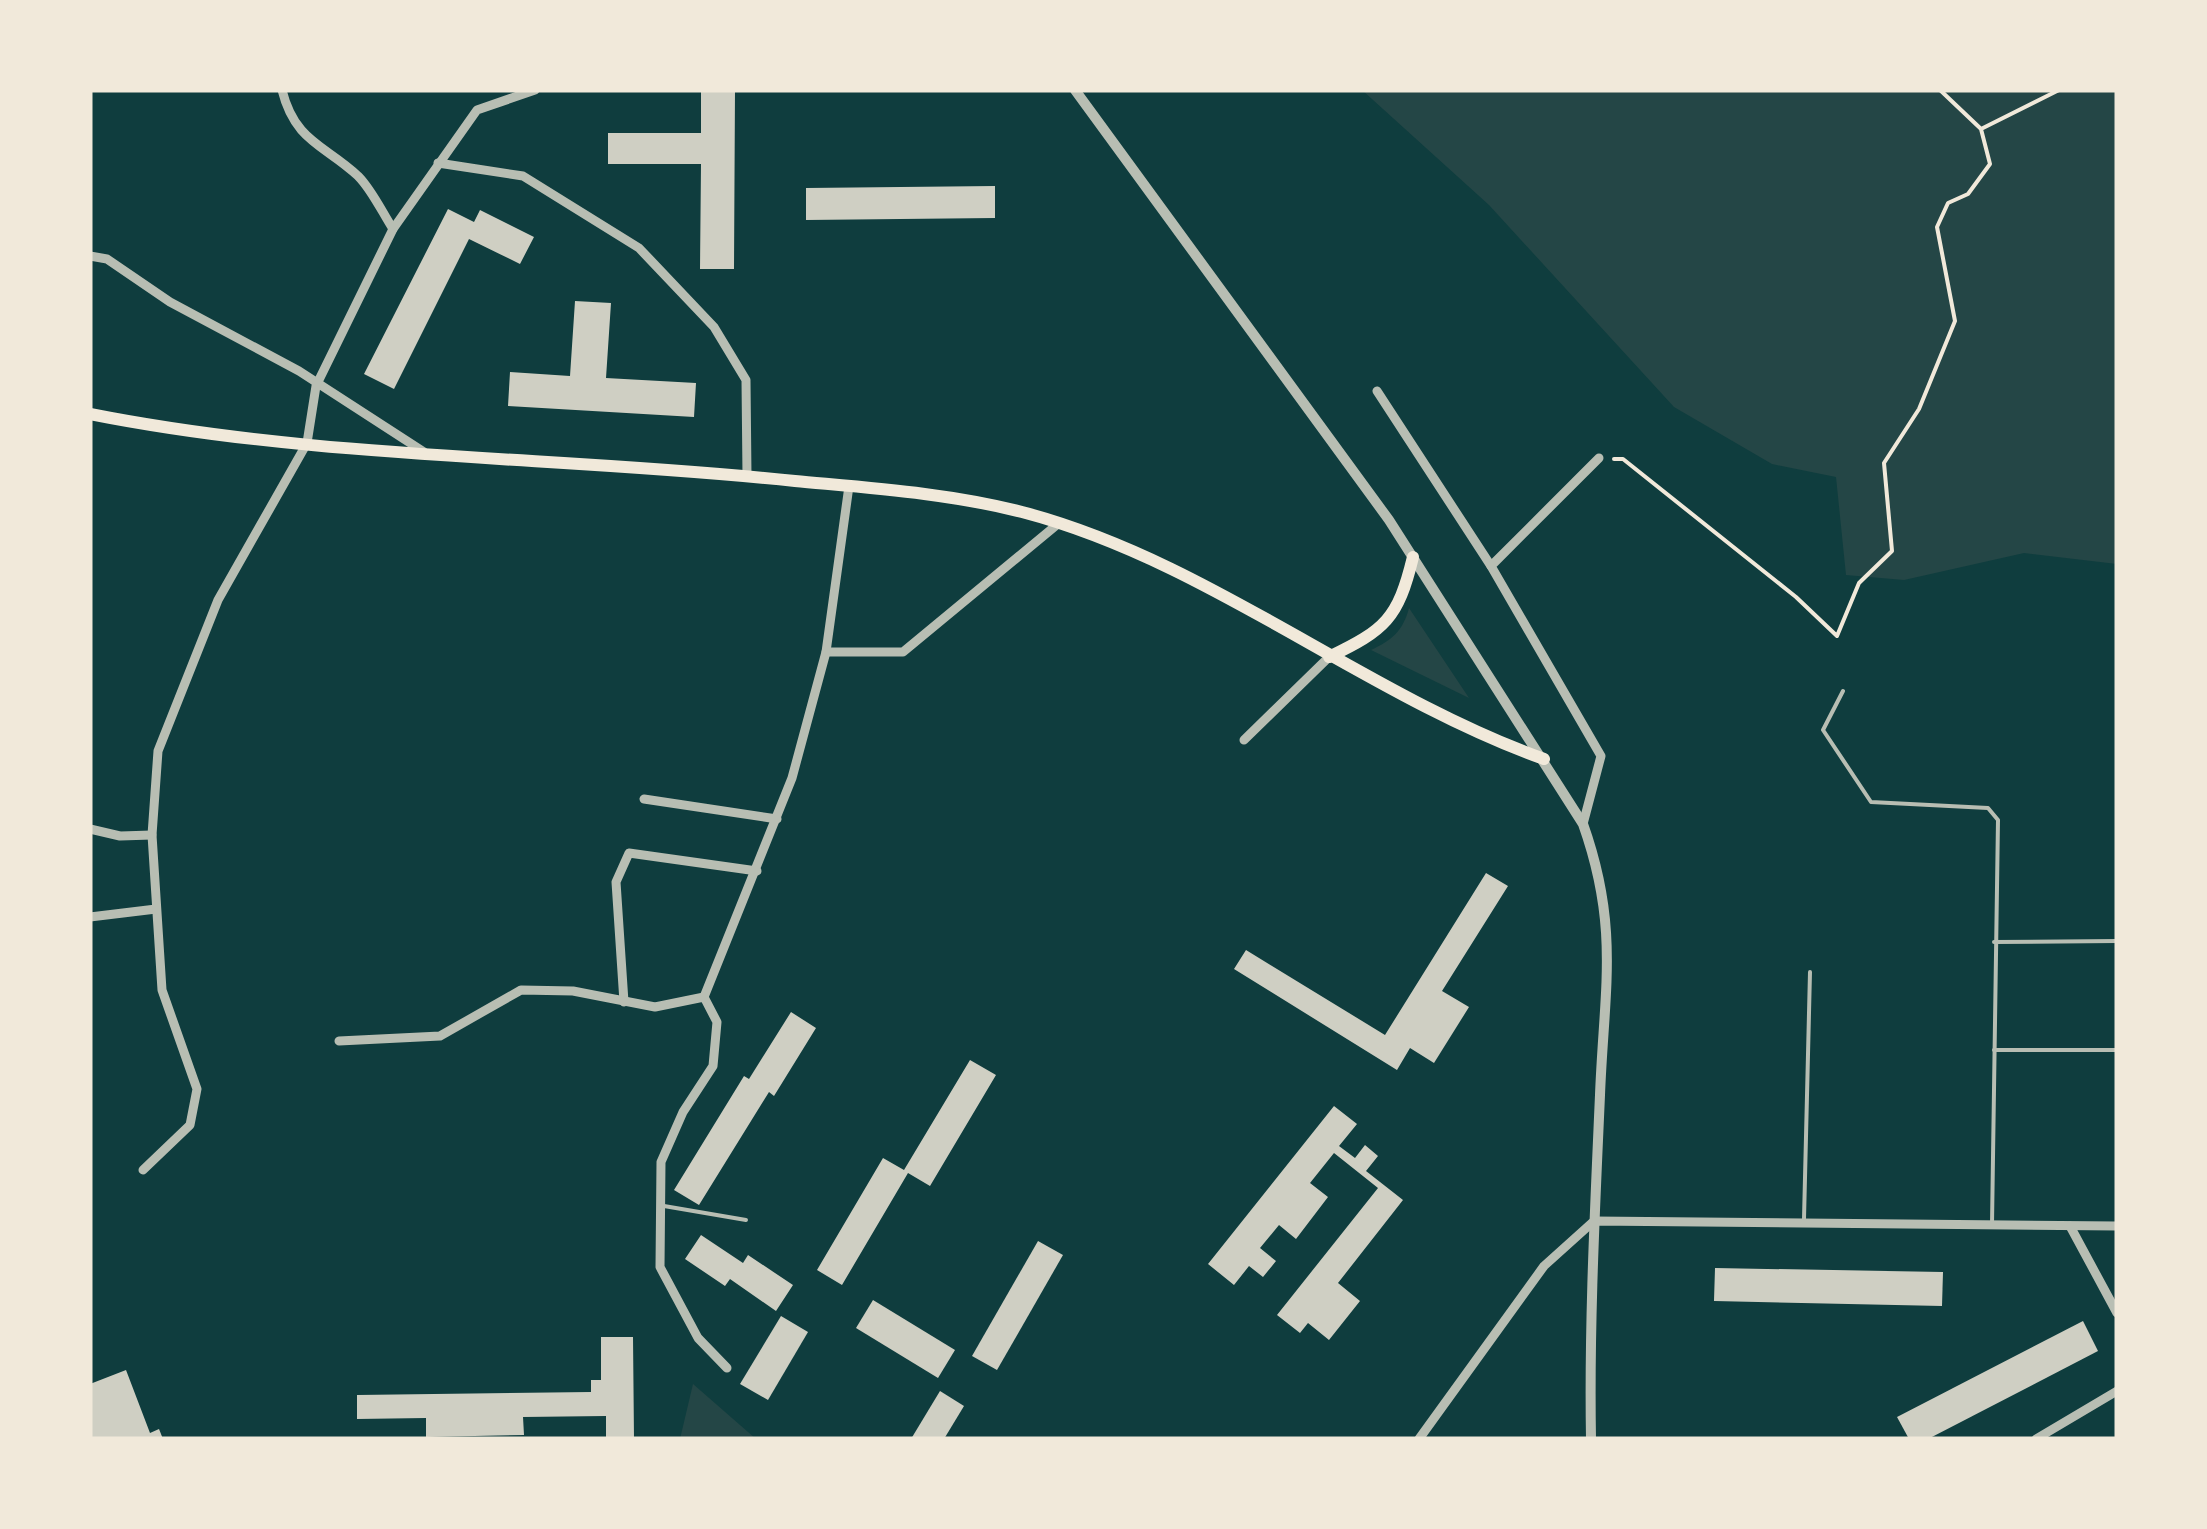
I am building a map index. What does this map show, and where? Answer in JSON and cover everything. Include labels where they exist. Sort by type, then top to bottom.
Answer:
[{"type":"main road","points":[[90,414],[307,443],[748,476],[984,504],[1059,523],[1223,597],[1480,736],[1544,760]]},
{"type":"main road","points":[[1329,657],[1376,634],[1388,623],[1405,590],[1412,558]]},
{"type":"street","points":[[282,90],[286,107],[316,148],[358,177],[394,228]]},
{"type":"street","points":[[143,1170],[190,1125],[197,1089],[169,1020],[156,909],[152,835],[158,752],[164,734],[218,600],[307,443],[316,386],[394,228],[477,110],[535,90]]},
{"type":"street","points":[[1075,90],[1412,558],[1583,824],[1602,879],[1609,931],[1594,1221],[1592,1439]]},
{"type":"street","points":[[438,163],[523,176],[639,248],[714,327],[746,380],[748,476]]},
{"type":"street","points":[[90,256],[107,259],[170,302],[299,372],[426,453]]},
{"type":"street","points":[[1377,390],[1490,566],[1601,756],[1583,824]]},
{"type":"street","points":[[1490,566],[1599,458]]},
{"type":"street","points":[[727,1368],[689,1325],[660,1267],[660,1162],[684,1112],[713,1066],[717,1022],[704,996],[777,819],[826,652],[848,486]]},
{"type":"street","points":[[826,652],[903,652],[1059,523]]},
{"type":"street","points":[[1244,740],[1329,657]]},
{"type":"street","points":[[644,799],[777,819]]},
{"type":"street","points":[[90,829],[120,836],[152,835]]},
{"type":"street","points":[[624,1002],[616,882],[629,853],[758,871]]},
{"type":"street","points":[[90,917],[156,909]]},
{"type":"street","points":[[338,1042],[440,1036],[521,990],[573,991],[655,1006],[704,996]]},
{"type":"street","points":[[1420,1439],[1544,1266],[1594,1221],[2117,1226]]},
{"type":"street","points":[[2070,1226],[2117,1313]]},
{"type":"street","points":[[2036,1439],[2117,1391]]},
{"type":"lane","points":[[1843,691],[1823,730],[1870,802],[1988,808],[1998,820],[1992,1224]]},
{"type":"lane","points":[[1994,942],[2117,941]]},
{"type":"lane","points":[[1804,1224],[1810,972]]},
{"type":"lane","points":[[1994,1050],[2117,1050]]},
{"type":"lane","points":[[660,1205],[746,1220]]},
{"type":"path","points":[[1599,458],[1623,459],[1796,597],[1837,636],[1859,583],[1892,551],[1884,463],[1919,408],[1955,321],[1936,227],[1948,203],[1968,194],[1990,164],[1981,129],[1940,90]]},
{"type":"path","points":[[1981,129],[2059,90]]},
{"type":"shaded area","points":[[1362,90],[2117,90],[2117,564],[2024,553],[1904,580],[1846,575],[1836,477],[1772,464],[1674,407],[1489,205]]},
{"type":"shaded area","points":[[1409,608],[1469,698],[1371,650],[1396,634]]},
{"type":"shaded area","points":[[693,1384],[756,1439],[680,1439]]},
{"type":"building","points":[[701,90],[735,90],[734,269],[700,269],[701,164],[608,164],[608,133],[701,133]]},
{"type":"building","points":[[995,186],[995,218],[806,220],[806,188]]},
{"type":"building","points":[[448,209],[474,222],[480,210],[534,237],[520,264],[469,239],[394,389],[364,374]]},
{"type":"building","points":[[575,301],[611,303],[606,378],[696,383],[694,417],[508,406],[510,372],[570,376]]},
{"type":"building","points":[[1486,873],[1508,886],[1442,991],[1469,1007],[1434,1063],[1410,1048],[1397,1070],[1234,969],[1246,950],[1385,1035]]},
{"type":"building","points":[[791,1012],[816,1028],[774,1096],[769,1092],[699,1205],[674,1190],[744,1076],[749,1079]]},
{"type":"building","points":[[970,1060],[996,1075],[930,1186],[908,1173],[842,1285],[817,1270],[883,1158],[904,1170]]},
{"type":"building","points":[[1334,1106],[1357,1124],[1339,1146],[1355,1158],[1365,1145],[1378,1156],[1366,1171],[1403,1200],[1338,1283],[1360,1301],[1329,1340],[1308,1323],[1300,1333],[1277,1315],[1378,1188],[1334,1153],[1310,1183],[1328,1197],[1296,1239],[1279,1225],[1260,1248],[1276,1261],[1263,1277],[1249,1266],[1234,1285],[1208,1264]]},
{"type":"building","points":[[701,1235],[743,1263],[748,1255],[793,1285],[776,1311],[730,1279],[725,1286],[685,1259]]},
{"type":"building","points":[[1038,1241],[1063,1255],[997,1370],[972,1356]]},
{"type":"building","points":[[1715,1268],[1943,1272],[1942,1306],[1714,1301]]},
{"type":"building","points":[[873,1300],[955,1350],[938,1378],[856,1328]]},
{"type":"building","points":[[781,1316],[808,1332],[768,1400],[740,1384]]},
{"type":"building","points":[[2083,1321],[2098,1351],[1928,1439],[1909,1439],[1897,1417]]},
{"type":"building","points":[[601,1337],[633,1337],[634,1439],[606,1439],[606,1416],[523,1417],[524,1435],[426,1437],[426,1418],[357,1419],[357,1395],[591,1392],[591,1380],[601,1380]]},
{"type":"building","points":[[126,1370],[150,1433],[159,1429],[163,1439],[90,1439],[90,1384]]},
{"type":"building","points":[[940,1391],[964,1406],[944,1439],[911,1439]]}]
